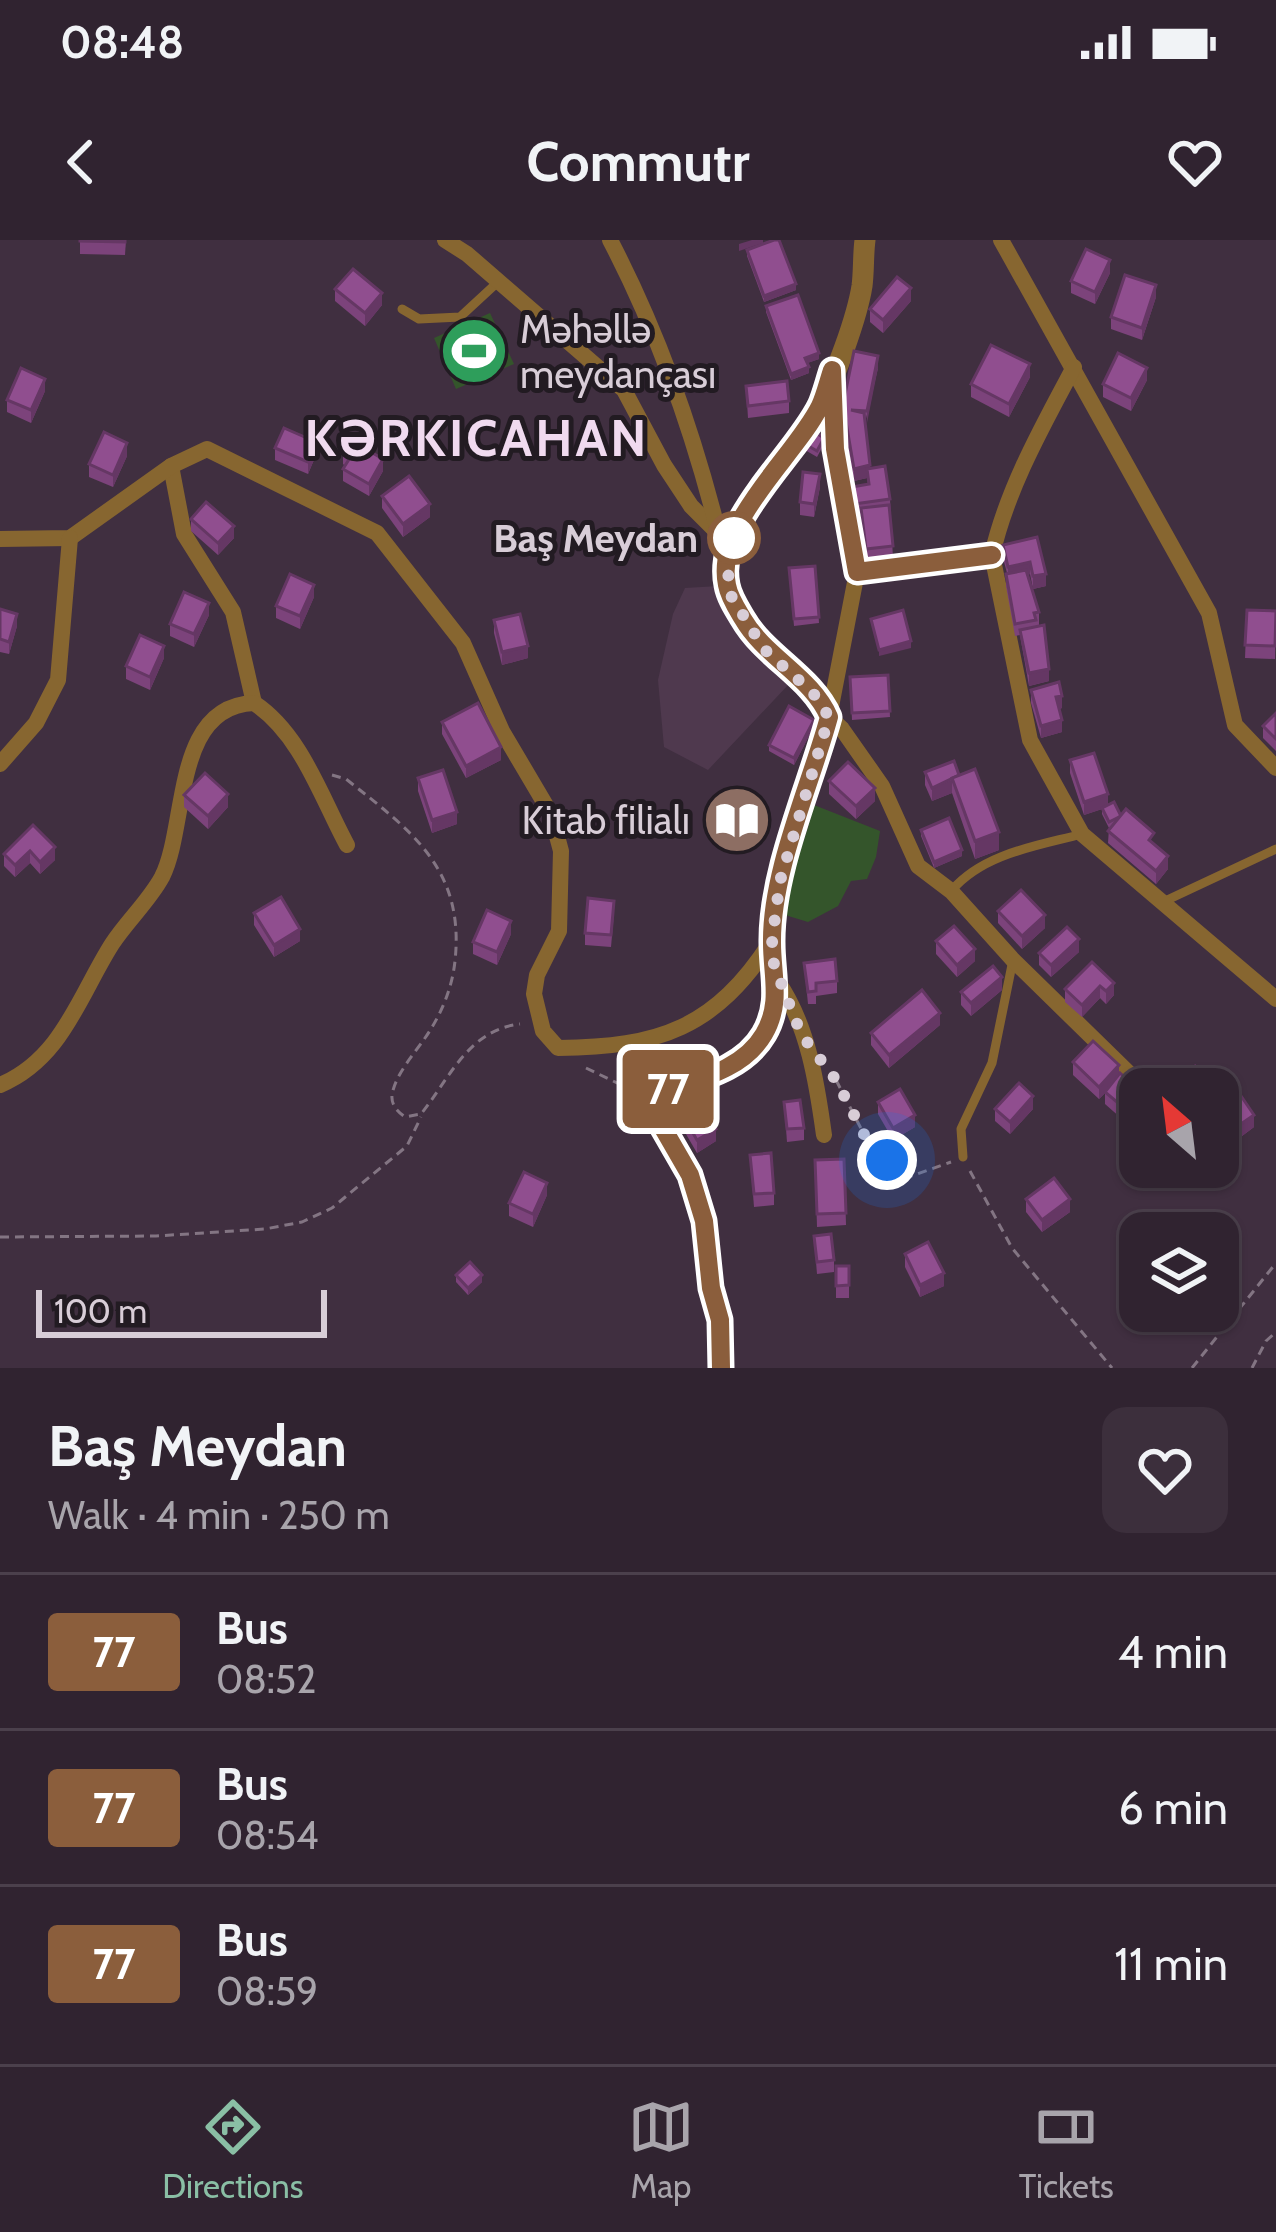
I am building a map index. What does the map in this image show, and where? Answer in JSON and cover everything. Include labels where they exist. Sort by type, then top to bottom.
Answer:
[{"type":"street","points":[[446,240],[624,390],[664,465],[692,506],[719,534]]},
{"type":"street","points":[[610,240],[693,442],[727,559]]},
{"type":"street","points":[[1001,240],[1209,613],[1235,725],[1276,768]]},
{"type":"street","points":[[864,243],[854,317],[819,408],[739,526],[727,559],[726,582],[764,649],[813,693],[882,786],[918,866],[951,891],[1013,960],[1124,1068]]},
{"type":"street","points":[[1074,368],[1038,434],[998,528],[992,555],[1030,740],[1082,834],[1276,999]]},
{"type":"street","points":[[721,1368],[720,1320],[711,1288],[704,1221],[690,1175],[656,1116],[655,1099],[661,1092],[731,1066],[750,1052],[773,1016],[778,982],[772,940],[780,880],[829,717],[857,572],[835,449],[832,370]]},
{"type":"street","points":[[0,539],[70,538],[171,466],[207,449],[377,532],[463,643],[502,731],[551,814],[561,851],[563,890],[559,931],[537,975],[534,994],[543,1031],[558,1048],[658,1039],[687,1026],[753,969],[772,940]]},
{"type":"street","points":[[171,466],[184,534],[233,611],[254,703],[284,730],[347,845]]},
{"type":"street","points":[[0,764],[36,723],[58,680],[70,538]]},
{"type":"street","points":[[0,1085],[20,1077],[63,1033],[112,945],[161,878],[192,755],[205,728],[226,712],[254,703]]},
{"type":"street","points":[[778,982],[790,1000],[814,1074],[824,1135]]},
{"type":"lane","points":[[402,309],[419,319],[460,317],[499,281]]},
{"type":"lane","points":[[857,572],[992,555]]},
{"type":"lane","points":[[951,891],[964,876],[995,858],[1082,834]]},
{"type":"lane","points":[[1165,901],[1276,849]]},
{"type":"lane","points":[[963,1157],[961,1129],[992,1063],[1013,960]]},
{"type":"path","points":[[307,768],[346,779],[400,822],[422,842],[443,879],[455,933],[451,984],[441,1012],[410,1058],[391,1098],[405,1118],[424,1109]]},
{"type":"path","points":[[0,1238],[156,1236],[302,1222],[332,1208],[406,1146],[424,1109],[470,1047],[515,1024],[543,1031]]},
{"type":"path","points":[[558,1048],[591,1072],[632,1088],[656,1116]]},
{"type":"path","points":[[836,1080],[868,1142],[906,1178],[963,1157],[1012,1248],[1112,1368]]},
{"type":"path","points":[[1192,1368],[1276,1263]]},
{"type":"path","points":[[1252,1368],[1276,1331]]},
{"type":"shaded area","points":[[719,586],[755,652],[789,684],[708,770],[664,747],[658,680],[673,614],[685,588]]},
{"type":"green space","name":"Məhəllə meydançası","points":[[490,313],[514,364],[456,389],[434,338]]},
{"type":"green space","points":[[814,805],[880,831],[867,879],[851,881],[838,906],[808,922],[785,915]]},
{"type":"building","points":[[779,240],[796,284],[764,296],[747,250]]},
{"type":"building","points":[[1086,249],[1110,260],[1095,292],[1071,281]]},
{"type":"building","points":[[353,269],[382,293],[365,313],[335,289]]},
{"type":"building","points":[[1125,275],[1156,285],[1142,328],[1111,317]]},
{"type":"building","points":[[897,277],[911,288],[883,320],[870,309]]},
{"type":"building","points":[[798,295],[819,353],[805,358],[809,367],[791,374],[766,306]]},
{"type":"building","points":[[991,345],[1030,364],[1009,404],[971,384]]},
{"type":"building","points":[[854,351],[878,356],[867,411],[851,410],[864,413],[870,465],[854,469],[843,404]]},
{"type":"building","points":[[1118,353],[1147,368],[1131,398],[1103,384]]},
{"type":"building","points":[[21,368],[45,379],[31,410],[7,400]]},
{"type":"building","points":[[787,381],[789,401],[748,406],[746,386]]},
{"type":"building","points":[[284,428],[316,442],[308,462],[275,448]]},
{"type":"building","points":[[813,431],[824,438],[817,451],[805,444]]},
{"type":"building","points":[[104,432],[127,443],[113,475],[89,464]]},
{"type":"building","points":[[350,440],[383,459],[369,484],[343,469],[351,456],[343,452]]},
{"type":"building","points":[[885,466],[890,499],[854,504],[852,487],[869,484],[867,469]]},
{"type":"building","points":[[803,472],[820,474],[814,504],[800,502]]},
{"type":"building","points":[[409,476],[430,504],[403,524],[382,496]]},
{"type":"building","points":[[206,502],[234,526],[218,543],[191,519]]},
{"type":"building","points":[[889,505],[893,546],[866,549],[861,508]]},
{"type":"building","points":[[1037,537],[1046,574],[1033,576],[1030,562],[1008,567],[1003,545]]},
{"type":"building","points":[[815,566],[819,617],[794,619],[789,568]]},
{"type":"building","points":[[1026,570],[1039,612],[1034,613],[1036,620],[1015,624],[1006,574]]},
{"type":"building","points":[[290,574],[314,585],[300,616],[276,606]]},
{"type":"building","points":[[184,592],[209,603],[194,634],[170,624]]},
{"type":"building","points":[[0,609],[17,614],[9,642],[0,639]]},
{"type":"building","points":[[903,610],[911,641],[879,650],[871,619]]},
{"type":"building","points":[[1247,610],[1276,611],[1275,646],[1245,645]]},
{"type":"building","points":[[520,614],[528,646],[502,652],[494,620]]},
{"type":"building","points":[[1044,625],[1049,669],[1029,673],[1020,630]]},
{"type":"building","points":[[140,635],[164,646],[150,677],[126,666]]},
{"type":"building","points":[[888,675],[890,711],[852,713],[850,677]]},
{"type":"building","points":[[1059,682],[1062,696],[1056,697],[1062,720],[1041,726],[1031,690]]},
{"type":"building","points":[[478,703],[501,747],[466,766],[442,722]]},
{"type":"building","points":[[789,706],[814,720],[794,758],[769,745]]},
{"type":"building","points":[[1276,713],[1276,739],[1263,726]]},
{"type":"building","points":[[1094,753],[1108,794],[1084,802],[1070,760]]},
{"type":"building","points":[[954,761],[959,775],[932,788],[925,772]]},
{"type":"building","points":[[848,762],[875,788],[856,806],[829,781]]},
{"type":"building","points":[[975,769],[999,832],[975,841],[952,778]]},
{"type":"building","points":[[443,770],[457,812],[432,820],[418,778]]},
{"type":"building","points":[[205,773],[228,794],[208,816],[184,795]]},
{"type":"building","points":[[1114,802],[1121,816],[1109,822],[1102,808]]},
{"type":"building","points":[[1126,809],[1154,833],[1149,840],[1168,856],[1156,871],[1108,831]]},
{"type":"building","points":[[949,818],[962,850],[934,862],[921,830]]},
{"type":"building","points":[[33,825],[55,847],[40,862],[30,851],[15,865],[4,854]]},
{"type":"building","points":[[1021,890],[1045,915],[1022,936],[998,911]]},
{"type":"building","points":[[281,897],[300,929],[274,945],[254,913]]},
{"type":"building","points":[[588,898],[614,901],[611,935],[585,933]]},
{"type":"building","points":[[487,910],[511,921],[497,952],[473,942]]},
{"type":"building","points":[[954,926],[975,949],[957,965],[936,941]]},
{"type":"building","points":[[1067,927],[1079,939],[1051,965],[1039,953]]},
{"type":"building","points":[[835,959],[837,981],[816,983],[816,991],[808,992],[804,963]]},
{"type":"building","points":[[1092,962],[1114,983],[1106,991],[1100,986],[1082,1005],[1065,989]]},
{"type":"building","points":[[993,966],[1002,977],[971,1003],[961,992]]},
{"type":"building","points":[[922,990],[940,1013],[889,1055],[871,1033]]},
{"type":"building","points":[[1093,1041],[1119,1065],[1099,1087],[1073,1062]]},
{"type":"building","points":[[1119,1074],[1119,1104],[1105,1092]]},
{"type":"building","points":[[1019,1083],[1033,1096],[1010,1122],[995,1109]]},
{"type":"building","points":[[691,1086],[716,1129],[697,1140],[672,1097]]},
{"type":"building","points":[[900,1089],[915,1115],[893,1128],[878,1102]]},
{"type":"building","points":[[1239,1093],[1254,1115],[1239,1125]]},
{"type":"building","points":[[800,1100],[804,1128],[787,1129],[784,1102]]},
{"type":"building","points":[[771,1153],[774,1193],[754,1194],[750,1155]]},
{"type":"building","points":[[844,1159],[846,1213],[817,1214],[815,1160]]},
{"type":"building","points":[[524,1172],[547,1183],[533,1214],[509,1203]]},
{"type":"building","points":[[1054,1178],[1070,1199],[1042,1220],[1026,1199]]},
{"type":"building","points":[[831,1234],[834,1260],[817,1262],[814,1236]]},
{"type":"building","points":[[928,1242],[944,1273],[920,1285],[905,1254]]},
{"type":"building","points":[[470,1262],[482,1275],[468,1288],[456,1275]]},
{"type":"building","points":[[836,1266],[849,1266],[849,1285],[836,1286]]},
{"type":"bus line","name":"77","points":[[721,1368],[720,1320],[711,1288],[704,1221],[690,1175],[656,1116],[655,1099],[661,1092],[731,1066],[750,1052],[773,1016],[778,982],[772,940],[780,881],[829,717],[813,693],[764,649],[746,624],[726,582],[727,559],[739,526],[819,408],[832,370],[835,449],[857,572],[992,555]]},
{"type":"place","name":"Məhəllə meydançası","points":[[474,351]]},
{"type":"place","name":"Baş Meydan","points":[[734,538]]},
{"type":"place","name":"Kitab filialı","points":[[737,820]]},
{"type":"district","name":"KƏRKICAHAN","points":[[477,438]]},
{"type":"route","points":[[734,538],[739,526],[727,559],[730,594],[764,649],[813,693],[829,717],[780,881],[772,940],[778,982],[790,1000],[801,1034],[836,1080],[868,1142],[887,1160]]}]
